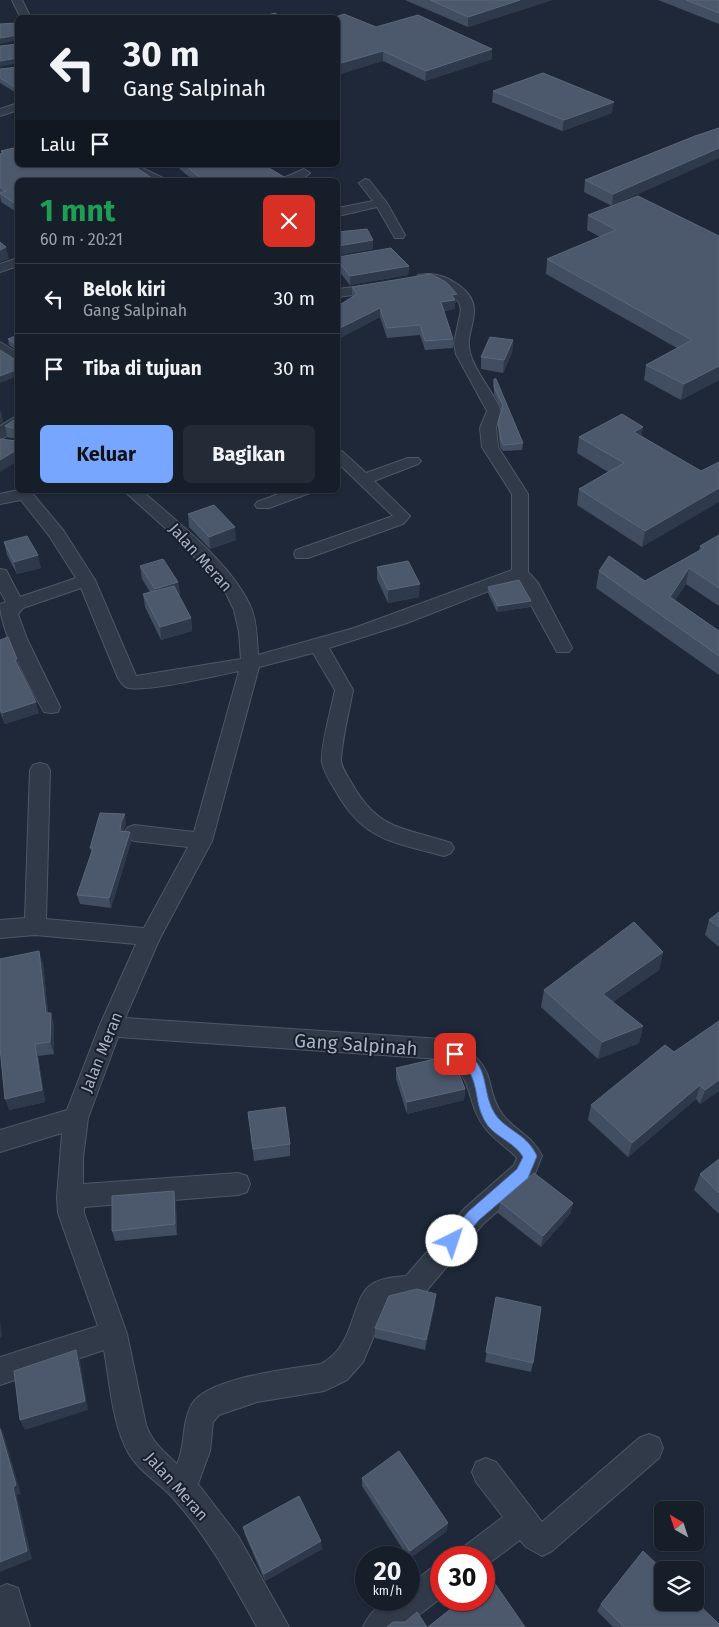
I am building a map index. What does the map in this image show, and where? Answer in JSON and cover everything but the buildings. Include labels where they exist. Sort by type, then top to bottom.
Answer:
[{"type":"street","points":[[17,0],[24,15]]},
{"type":"street","points":[[0,113],[15,107]]},
{"type":"street","points":[[131,167],[156,178]]},
{"type":"street","points":[[365,183],[381,203],[399,235]]},
{"type":"street","points":[[340,211],[381,203]]},
{"type":"street","points":[[0,268],[15,263]]},
{"type":"street","points":[[340,293],[436,278],[460,292],[465,299],[468,313],[459,341],[472,376],[494,411],[493,419],[488,428],[490,447],[510,475],[520,494],[520,573],[529,583],[563,648]]},
{"type":"street","points":[[0,346],[15,357]]},
{"type":"street","points":[[0,434],[15,422]]},
{"type":"street","points":[[302,554],[400,519],[401,513],[340,457]]},
{"type":"street","points":[[340,477],[359,475],[413,461]]},
{"type":"street","name":"Jalan Meran","points":[[134,493],[189,540],[232,589],[243,610],[248,632],[250,665],[202,841],[150,937],[110,1027],[76,1118],[69,1197],[70,1213],[114,1334],[132,1425],[139,1444],[150,1459],[182,1487],[228,1546],[274,1627]]},
{"type":"street","points":[[263,505],[296,493]]},
{"type":"street","points":[[0,499],[18,495],[29,498],[74,558],[86,580],[127,678],[132,682],[250,665],[319,646],[423,611],[520,573]]},
{"type":"street","points":[[0,574],[9,614],[18,639],[52,707]]},
{"type":"street","points":[[8,608],[86,580]]},
{"type":"street","points":[[319,646],[344,690],[331,760],[335,772],[353,804],[373,825],[389,833],[444,848]]},
{"type":"street","points":[[35,926],[40,770]]},
{"type":"street","points":[[134,833],[202,841]]},
{"type":"street","points":[[0,929],[35,926],[150,937]]},
{"type":"street","name":"Gang Salpinah","points":[[110,1027],[441,1049],[469,1062],[477,1073],[484,1106],[494,1123],[524,1145],[530,1156],[523,1173],[474,1216],[413,1286],[405,1290],[385,1290],[378,1296],[355,1352],[336,1372],[324,1377],[228,1395],[207,1406],[199,1424],[195,1453],[182,1487]]},
{"type":"street","points":[[0,1141],[76,1118]]},
{"type":"street","points":[[69,1197],[238,1184]]},
{"type":"street","points":[[0,1371],[114,1334]]},
{"type":"street","points":[[486,1472],[536,1537],[542,1540],[547,1538],[649,1448]]},
{"type":"street","points":[[488,1546],[524,1520]]},
{"type":"street","points":[[378,1627],[430,1588]]},
{"type":"route","points":[[452,1241],[474,1216],[523,1173],[528,1166],[530,1156],[524,1145],[494,1123],[484,1106],[477,1073],[469,1062],[455,1054]]}]
